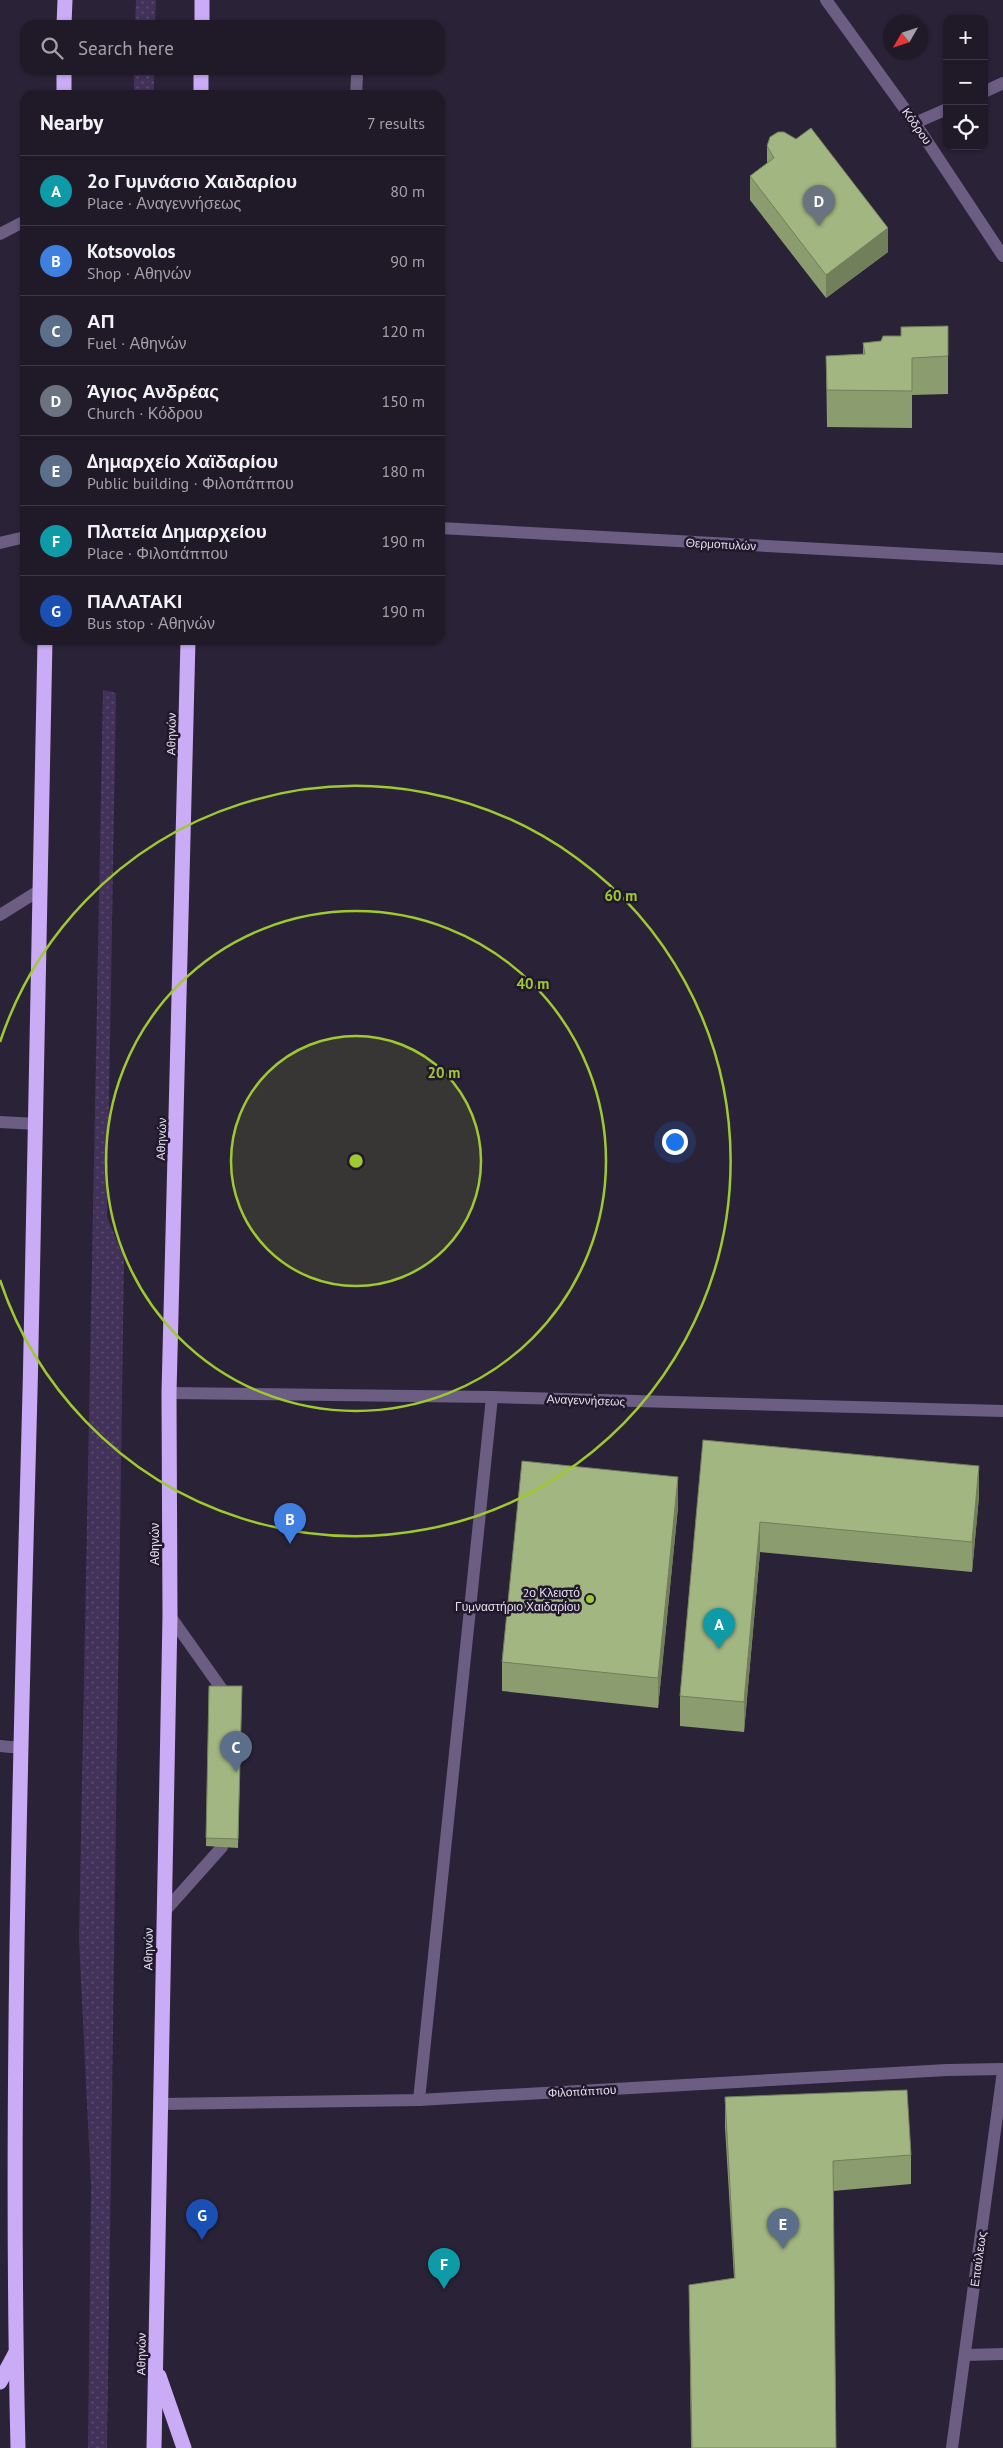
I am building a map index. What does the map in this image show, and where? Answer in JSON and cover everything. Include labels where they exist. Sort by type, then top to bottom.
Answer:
[{"type":"highway","points":[[64,20],[65,0]]},
{"type":"highway","points":[[202,0],[202,20]]},
{"type":"highway","points":[[64,75],[64,90]]},
{"type":"highway","points":[[201,75],[201,90]]},
{"type":"highway","points":[[18,2448],[15,2352],[18,1830],[37,1124],[45,645]]},
{"type":"highway","name":"Αθηνών","points":[[154,2448],[170,1616],[169,1393],[188,645]]},
{"type":"highway","points":[[0,2382],[15,2352]]},
{"type":"highway","points":[[156,2365],[184,2448]]},
{"type":"street","name":"Κόδρου","points":[[826,0],[915,123],[1003,256]]},
{"type":"street","points":[[356,77],[356,90]]},
{"type":"street","points":[[988,90],[1003,83]]},
{"type":"street","points":[[915,123],[943,111]]},
{"type":"street","points":[[0,234],[20,224]]},
{"type":"street","name":"Θερμοπυλών","points":[[445,528],[997,559]]},
{"type":"street","points":[[0,543],[20,538]]},
{"type":"street","points":[[997,559],[1003,549]]},
{"type":"street","points":[[0,915],[40,890]]},
{"type":"street","points":[[0,1122],[37,1124]]},
{"type":"street","name":"Αναγεννήσεως","points":[[169,1393],[492,1397],[1003,1411]]},
{"type":"street","points":[[419,2100],[492,1397]]},
{"type":"street","points":[[170,1616],[226,1695]]},
{"type":"street","points":[[0,1746],[21,1748]]},
{"type":"street","points":[[164,1912],[222,1847]]},
{"type":"street","name":"Φιλοπάππου","points":[[161,2104],[419,2100],[948,2070],[1003,2070]]},
{"type":"street","name":"Επαύλεως","points":[[952,2448],[1003,2070]]},
{"type":"street","points":[[965,2355],[1003,2354]]},
{"type":"shaded area","points":[[136,0],[156,0],[155,20],[135,20]]},
{"type":"shaded area","points":[[134,75],[154,75],[154,90],[134,90]]},
{"type":"shaded area","points":[[103,690],[116,693],[107,1217],[124,1258],[107,2448],[88,2448],[91,2186],[79,1939]]},
{"type":"building","points":[[811,128],[888,228],[826,275],[750,176],[774,158],[767,146],[770,137],[778,132],[784,132],[796,139]]},
{"type":"building","points":[[948,326],[948,356],[912,358],[912,391],[827,390],[826,356],[865,354],[863,343],[881,341],[883,336],[901,336],[901,327]]},
{"type":"building","points":[[703,1440],[979,1466],[972,1542],[760,1522],[744,1702],[680,1696]]},
{"type":"building","name":"2ο Κλειστό Γυμναστήριο Χαιδαρίου","points":[[522,1461],[678,1477],[658,1678],[502,1662]]},
{"type":"building","points":[[209,1686],[242,1686],[238,1839],[206,1838]]},
{"type":"building","points":[[907,2090],[911,2155],[833,2161],[836,2448],[692,2448],[689,2285],[735,2278],[725,2097]]},
{"type":"place","name":"Άγιος Ανδρέας","points":[[819,226]]},
{"type":"place","name":"Kotsovolos","points":[[290,1544]]},
{"type":"place","name":"2ο Κλειστό Γυμναστήριο Χαιδαρίου","points":[[590,1599]]},
{"type":"place","name":"2ο Γυμνάσιο Χαιδαρίου","points":[[719,1649]]},
{"type":"place","name":"ΑΠ","points":[[236,1772]]},
{"type":"place","name":"ΠΑΛΑΤΑΚΙ","points":[[202,2240]]},
{"type":"place","name":"Δημαρχείο Χαϊδαρίου","points":[[783,2249]]},
{"type":"place","name":"Πλατεία Δημαρχείου","points":[[444,2289]]}]
